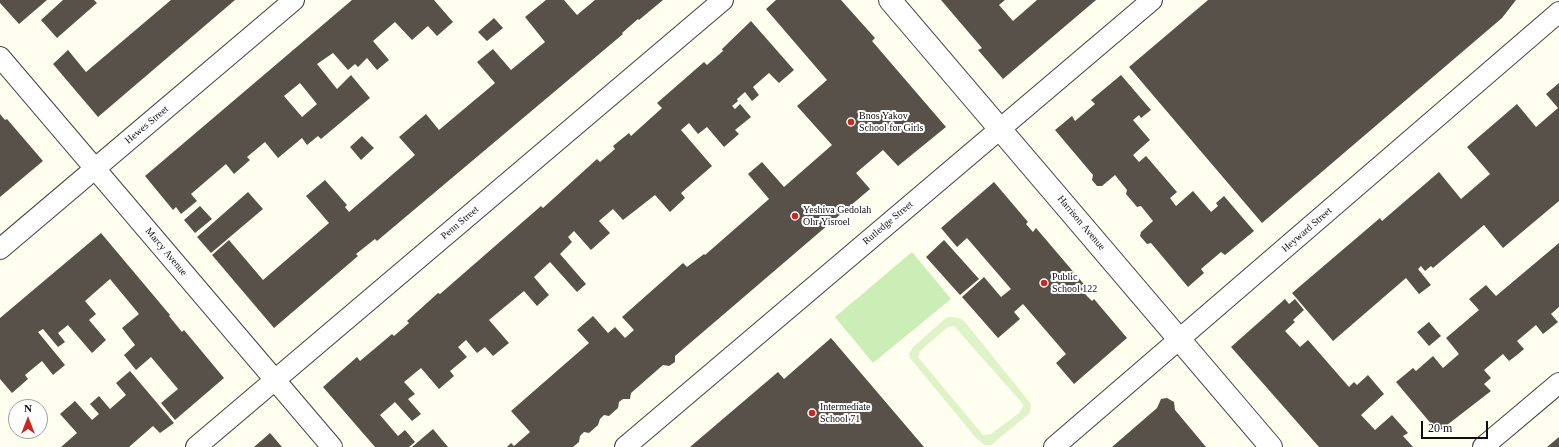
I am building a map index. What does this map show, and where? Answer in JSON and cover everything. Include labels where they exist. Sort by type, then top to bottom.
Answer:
[{"type":"street","name":"Hewes Street","points":[[0,249],[294,0]]},
{"type":"street","name":"Penn Street","points":[[196,447],[724,0]]},
{"type":"street","name":"Harrison Avenue","points":[[890,0],[1271,447]]},
{"type":"street","name":"Rutledge Street","points":[[625,447],[1152,0]]},
{"type":"street","name":"Heyward Street","points":[[1054,447],[1559,12]]},
{"type":"street","name":"Marcy Avenue","points":[[0,57],[332,447]]},
{"type":"street","points":[[1483,447],[1559,383]]},
{"type":"green space","points":[[912,252],[951,299],[873,363],[835,317]]},
{"type":"green space","points":[[946,318],[960,318],[965,322],[1031,404],[1030,413],[991,445],[985,445],[976,438],[910,358],[909,354],[913,347]],"holes":[[[954,326],[1022,403],[1023,406],[1019,413],[991,434],[983,435],[918,357],[920,351],[948,327]]]},
{"type":"building","points":[[0,0],[47,0],[19,24],[0,3]]},
{"type":"building","points":[[63,0],[94,0],[97,3],[57,38],[41,20]]},
{"type":"building","points":[[171,0],[235,0],[98,117],[53,64],[68,50],[86,72]]},
{"type":"building","points":[[352,0],[434,0],[453,22],[437,36],[428,26],[412,40],[395,22],[373,41],[389,60],[377,70],[367,58],[358,67],[355,64],[348,70],[327,46],[333,53],[317,64],[337,89],[351,75],[370,98],[321,139],[318,136],[307,145],[302,138],[278,158],[265,142],[247,157],[250,160],[234,174],[226,164],[191,194],[197,201],[181,214],[176,207],[173,210],[145,176]],"holes":[[[300,83],[317,104],[302,117],[284,96]]]},
{"type":"building","points":[[546,0],[564,0],[577,15],[595,0],[663,0],[639,20],[638,19],[622,33],[623,34],[377,241],[375,239],[356,254],[358,256],[274,328],[212,255],[229,240],[263,280],[329,223],[306,196],[325,180],[347,205],[345,207],[349,212],[415,155],[399,137],[426,114],[439,130],[495,83],[477,62],[493,49],[511,70],[545,42],[525,17]]},
{"type":"building","points":[[776,0],[841,0],[875,38],[872,41],[946,127],[898,166],[883,150],[856,173],[870,189],[675,356],[675,362],[669,366],[663,365],[631,393],[630,399],[623,399],[619,402],[618,408],[609,416],[604,415],[600,419],[598,425],[589,433],[584,432],[580,436],[579,442],[573,447],[507,447],[511,443],[514,446],[530,432],[511,411],[589,343],[577,330],[593,316],[608,333],[615,327],[625,338],[634,330],[622,317],[683,263],[687,267],[704,254],[705,255],[769,199],[748,174],[762,162],[784,187],[832,145],[797,106],[827,80],[766,9]]},
{"type":"building","points":[[941,0],[1005,0],[999,5],[1013,21],[1037,0],[1096,0],[1003,79],[978,50],[982,48]]},
{"type":"building","points":[[1208,0],[1516,0],[1502,18],[1262,223],[1129,67]]},
{"type":"building","points":[[494,18],[503,28],[487,41],[478,32]]},
{"type":"building","points":[[751,21],[794,70],[779,83],[769,73],[753,87],[759,95],[752,101],[745,92],[737,99],[738,101],[732,106],[735,109],[740,104],[751,117],[735,130],[739,134],[724,147],[707,127],[698,134],[689,123],[681,130],[712,166],[681,193],[685,198],[670,212],[655,195],[623,220],[613,209],[599,221],[610,233],[591,250],[574,231],[568,237],[572,242],[560,254],[586,284],[577,292],[550,262],[534,277],[549,295],[537,306],[524,291],[489,320],[509,343],[493,356],[485,347],[477,353],[466,340],[458,347],[467,357],[450,371],[454,376],[439,389],[421,368],[404,382],[415,394],[408,399],[421,414],[412,421],[395,402],[380,415],[398,436],[405,430],[415,442],[409,447],[375,447],[323,387],[357,357],[360,361],[392,334],[394,336],[409,323],[407,321],[438,293],[440,294],[541,206],[543,208],[597,159],[600,162],[615,149],[613,146],[629,133],[631,136],[662,108],[657,103],[704,62],[707,65],[723,51],[722,49]]},
{"type":"building","points":[[1121,75],[1151,110],[1141,118],[1139,115],[1133,120],[1150,140],[1133,155],[1139,162],[1146,156],[1177,192],[1170,198],[1176,206],[1193,191],[1211,212],[1218,206],[1216,203],[1224,196],[1254,231],[1225,255],[1221,252],[1201,269],[1204,273],[1188,287],[1151,243],[1147,244],[1140,236],[1141,232],[1153,221],[1141,206],[1137,207],[1126,194],[1127,190],[1115,175],[1102,186],[1097,186],[1092,180],[1093,175],[1055,130],[1072,116],[1075,121],[1095,104],[1091,100]]},
{"type":"building","points":[[1559,83],[1559,201],[1503,248],[1484,225],[1433,268],[1431,266],[1425,271],[1421,266],[1418,269],[1431,285],[1419,294],[1406,278],[1333,341],[1292,293],[1380,218],[1382,221],[1439,172],[1461,199],[1490,174],[1467,147],[1517,104],[1536,127],[1558,108],[1546,94]]},
{"type":"building","points":[[0,114],[5,120],[7,119],[43,161],[0,197]]},
{"type":"building","points":[[362,136],[374,148],[361,160],[350,147]]},
{"type":"building","name":"Public School 122","points":[[994,182],[1028,222],[1026,224],[1033,232],[1036,228],[1088,289],[1084,293],[1092,301],[1094,299],[1127,338],[1074,384],[1056,363],[1066,354],[1023,304],[1014,312],[1020,319],[998,338],[962,297],[984,277],[1001,297],[1011,289],[967,238],[957,247],[941,228]]},
{"type":"building","points":[[248,192],[263,209],[211,253],[197,237]]},
{"type":"building","points":[[200,206],[212,219],[195,233],[184,220]]},
{"type":"building","points":[[101,233],[170,315],[169,316],[182,332],[184,330],[224,378],[175,420],[161,403],[178,389],[151,357],[136,370],[124,355],[135,345],[122,328],[139,314],[110,279],[85,301],[96,314],[89,320],[106,340],[92,353],[68,325],[58,333],[65,342],[58,347],[43,329],[38,332],[65,365],[53,375],[42,361],[25,375],[28,379],[12,393],[0,379],[0,318]]},
{"type":"building","points":[[944,240],[979,279],[960,295],[926,257]]},
{"type":"building","points":[[1559,243],[1559,307],[1551,314],[1558,322],[1543,334],[1536,325],[1517,341],[1524,349],[1509,361],[1503,354],[1484,370],[1491,378],[1484,384],[1491,391],[1438,432],[1396,382],[1413,368],[1416,371],[1433,356],[1443,368],[1459,354],[1446,338],[1479,310],[1469,299],[1486,285],[1496,296]]},
{"type":"building","points":[[1285,299],[1289,304],[1295,299],[1304,310],[1293,320],[1295,322],[1285,331],[1300,347],[1308,340],[1349,387],[1354,382],[1357,385],[1368,375],[1384,394],[1361,415],[1375,430],[1392,415],[1408,433],[1403,436],[1413,447],[1319,447],[1231,347]]},
{"type":"building","points":[[1429,322],[1441,336],[1429,346],[1417,332]]},
{"type":"building","name":"Intermediate School 71","points":[[831,338],[924,447],[690,447],[778,372],[784,379]]},
{"type":"building","points":[[130,371],[174,423],[160,433],[153,426],[129,447],[61,447],[77,433],[60,414],[75,401],[92,420],[99,414],[90,404],[99,396],[110,409],[126,395],[116,383]]},
{"type":"building","points":[[1167,398],[1174,402],[1175,410],[1206,447],[1112,447],[1157,408],[1161,399]]},
{"type":"building","points":[[433,429],[448,447],[412,447]]},
{"type":"building","points":[[270,433],[282,447],[254,447]]},
{"type":"building","points":[[1559,437],[1559,447],[1547,447]]},
{"type":"place","name":"Bnos Yakov School for Girls","points":[[851,122]]},
{"type":"place","name":"Yeshiva Gedolah Ohr Yisroel","points":[[795,216]]},
{"type":"place","name":"Public School 122","points":[[1044,283]]},
{"type":"place","name":"Intermediate School 71","points":[[812,413]]}]
